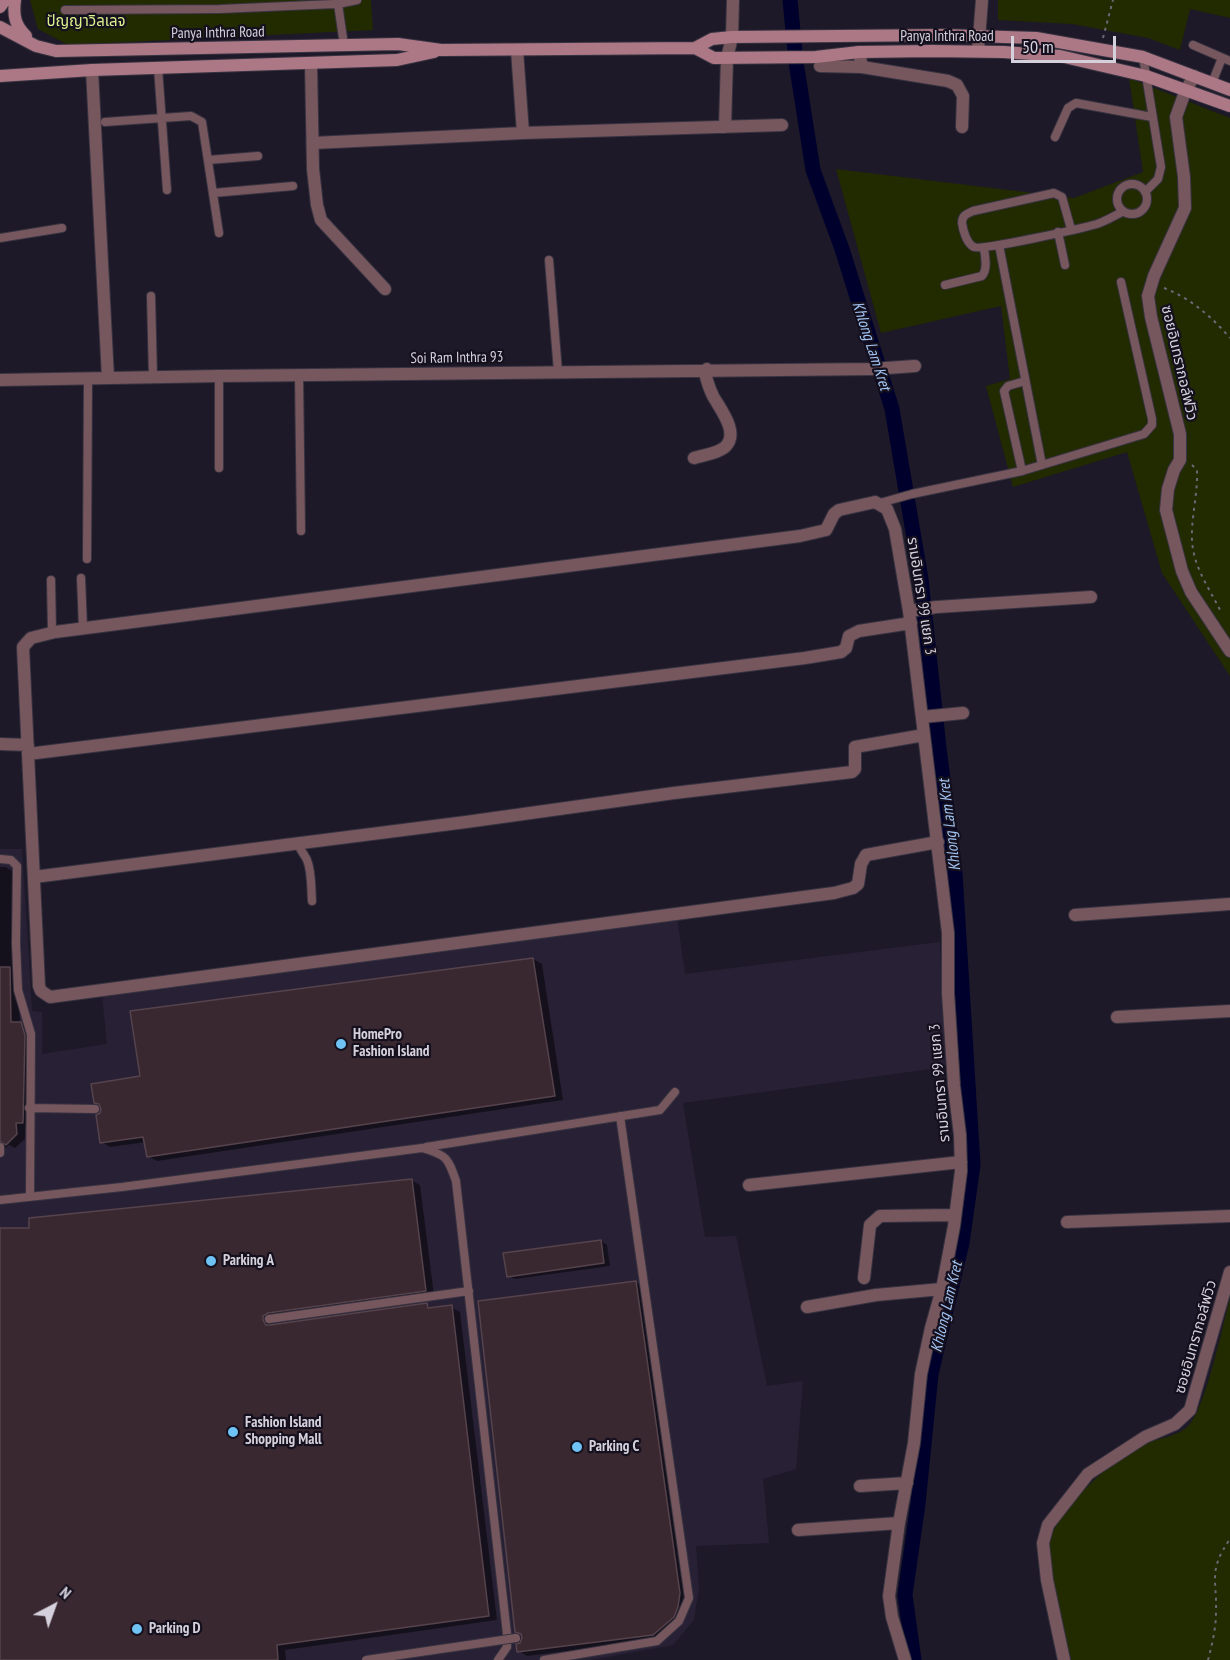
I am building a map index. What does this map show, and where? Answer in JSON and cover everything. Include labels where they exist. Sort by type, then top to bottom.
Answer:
[{"type":"main road","points":[[0,7],[5,0]]},
{"type":"main road","points":[[15,0],[16,27],[36,46]]},
{"type":"main road","name":"Panya Inthra Road","points":[[0,27],[36,46],[56,51],[398,44],[441,50],[695,48],[712,39],[732,38],[944,34],[1036,38],[1143,57],[1230,90]]},
{"type":"main road","name":"Panya Inthra Road","points":[[695,48],[714,58],[806,57],[859,52],[978,51],[1060,56],[1146,76],[1230,106]]},
{"type":"main road","name":"Panya Inthra Road","points":[[0,76],[92,70],[397,60],[441,50]]},
{"type":"street","points":[[725,126],[727,58],[732,38],[733,0]]},
{"type":"street","points":[[978,51],[982,0]]},
{"type":"street","points":[[517,50],[523,133]]},
{"type":"street","points":[[859,52],[862,67]]},
{"type":"street","points":[[311,64],[316,205],[321,220],[385,289]]},
{"type":"street","points":[[820,66],[862,67],[957,84],[963,96],[962,127]]},
{"type":"street","points":[[92,70],[108,378]]},
{"type":"street","name":"ซอยอินทรากอล์ฟวิว","points":[[1194,76],[1186,89],[1176,117],[1184,177],[1185,208],[1148,296],[1151,317],[1180,434],[1180,456],[1168,489],[1167,510],[1182,571],[1191,592],[1230,651]]},
{"type":"street","points":[[313,143],[523,133],[782,125]]},
{"type":"street","name":"Soi Ram Inthra 93","points":[[0,380],[707,369],[873,369],[915,366]]},
{"type":"street","points":[[693,458],[723,448],[728,444],[730,432],[725,415],[707,383],[705,373],[707,369]]},
{"type":"street","points":[[883,502],[846,507],[834,514],[826,530],[800,536],[52,632],[31,638],[23,647],[39,986],[41,991],[50,997],[834,893],[853,888],[858,884],[861,864],[866,855],[938,842]]},
{"type":"street","name":"รามอินทรา 99 แยก 3","points":[[883,502],[895,529],[913,614],[926,716],[924,735],[948,933],[948,1005],[961,1162],[955,1215],[942,1289],[921,1374],[914,1443],[899,1522],[889,1596],[892,1617],[905,1660]]},
{"type":"street","points":[[0,744],[28,749],[805,658],[842,652],[846,648],[849,636],[859,631],[937,608],[1091,597]]},
{"type":"street","points":[[926,716],[963,713]]},
{"type":"street","points":[[34,877],[852,772],[855,769],[855,747],[924,735]]},
{"type":"street","points":[[1075,915],[1230,904]]},
{"type":"street","points":[[1117,1017],[1230,1011]]},
{"type":"street","points":[[749,1185],[961,1162]]},
{"type":"street","points":[[864,1278],[870,1225],[874,1220],[880,1216],[955,1215]]},
{"type":"street","points":[[1067,1222],[1230,1216]]},
{"type":"street","name":"ซอยอินทรากอล์ฟวิว","points":[[1065,1660],[1047,1580],[1043,1543],[1048,1525],[1088,1474],[1145,1437],[1175,1424],[1190,1410],[1230,1272]]},
{"type":"street","points":[[807,1307],[876,1295],[942,1289]]},
{"type":"street","points":[[860,1486],[907,1483]]},
{"type":"street","points":[[798,1530],[899,1522]]},
{"type":"lane","points":[[65,10],[220,9],[357,0]]},
{"type":"lane","points":[[331,3],[344,45]]},
{"type":"lane","points":[[1193,45],[1226,60],[1212,83]]},
{"type":"lane","points":[[1143,57],[1161,172],[1154,184],[1145,192]]},
{"type":"lane","points":[[158,68],[167,190]]},
{"type":"lane","points":[[1055,137],[1068,108],[1076,103],[1152,117]]},
{"type":"lane","points":[[105,122],[191,116],[202,122],[219,233]]},
{"type":"lane","points":[[208,160],[258,156]]},
{"type":"lane","points":[[1131,184],[1138,185],[1145,192],[1147,204],[1143,211],[1129,215],[1122,212],[1116,198],[1118,191],[1131,184]]},
{"type":"lane","points":[[213,193],[293,186]]},
{"type":"lane","points":[[1071,230],[1062,197],[1054,193],[974,211],[965,215],[962,225],[973,247],[984,248],[1071,230],[1095,224],[1122,212]]},
{"type":"lane","points":[[0,238],[62,228]]},
{"type":"lane","points":[[1058,232],[1065,265]]},
{"type":"lane","points":[[999,244],[1042,465]]},
{"type":"lane","points":[[945,285],[984,274],[986,270],[984,248]]},
{"type":"lane","points":[[549,260],[558,372]]},
{"type":"lane","points":[[883,502],[1022,471],[1144,434],[1152,425],[1152,419],[1121,282]]},
{"type":"lane","points":[[151,296],[153,377]]},
{"type":"lane","points":[[298,375],[301,531]]},
{"type":"lane","points":[[219,376],[219,468]]},
{"type":"lane","points":[[87,559],[88,378]]},
{"type":"lane","points":[[1022,471],[1004,390],[1008,386],[1025,381]]},
{"type":"lane","points":[[81,578],[83,628]]},
{"type":"lane","points":[[51,580],[52,632]]},
{"type":"lane","points":[[298,842],[309,867],[312,901]]},
{"type":"lane","points":[[0,859],[8,859],[17,866],[12,943],[18,990],[31,1034],[30,1196]]},
{"type":"lane","points":[[0,1200],[111,1189],[422,1148],[660,1110],[675,1092]]},
{"type":"lane","points":[[29,1108],[95,1109]]},
{"type":"lane","points":[[544,1660],[657,1641],[679,1621],[689,1598],[620,1116]]},
{"type":"lane","points":[[0,1147],[0,1153]]},
{"type":"lane","points":[[422,1148],[438,1153],[449,1161],[456,1181],[507,1634],[507,1647],[498,1660]]},
{"type":"lane","points":[[269,1319],[469,1291]]},
{"type":"lane","points":[[366,1660],[516,1638]]},
{"type":"path","points":[[1100,50],[1113,0]]},
{"type":"path","points":[[1152,283],[1176,292],[1215,321],[1230,338]]},
{"type":"path","points":[[1180,456],[1197,470],[1192,542],[1197,567],[1221,613]]},
{"type":"path","points":[[1208,1660],[1216,1613],[1215,1565],[1230,1539]]},
{"type":"shaded area","points":[[0,849],[22,849],[32,1011],[42,1012],[42,1054],[107,1044],[102,994],[677,917],[685,974],[940,942],[945,1067],[683,1103],[705,1237],[736,1236],[767,1386],[803,1381],[796,1469],[763,1479],[769,1543],[696,1546],[699,1588],[694,1620],[673,1645],[591,1660],[0,1660]]},
{"type":"green space","name":"ปัญญาวิลเลจ","points":[[30,0],[371,0],[373,30],[68,45],[38,29]]},
{"type":"green space","points":[[998,0],[1230,0],[1230,18],[1190,9],[1180,50],[1148,38],[1072,24],[998,20]]},
{"type":"green space","points":[[1129,78],[1230,118],[1230,676],[1162,573],[1127,452],[1013,487],[986,386],[1010,379],[1001,306],[881,333],[836,169],[1074,198],[1143,172]]},
{"type":"green space","points":[[1230,1299],[1230,1660],[1071,1660],[1047,1551],[1053,1531],[1075,1500],[1108,1467],[1132,1451],[1179,1432],[1189,1425],[1207,1384]]},
{"type":"building","name":"HomePro Fashion Island","points":[[533,958],[555,1096],[147,1157],[143,1137],[100,1143],[96,1115],[101,1109],[99,1104],[94,1103],[91,1084],[140,1076],[130,1011]]},
{"type":"building","points":[[0,967],[10,967],[11,1022],[21,1022],[25,1035],[23,1123],[16,1123],[17,1134],[6,1145],[0,1141]]},
{"type":"building","name":"Fashion Island Shopping Mall","points":[[412,1179],[426,1291],[268,1313],[263,1316],[263,1320],[266,1325],[270,1325],[427,1303],[428,1308],[452,1305],[489,1616],[277,1645],[278,1660],[0,1660],[0,1228],[29,1228],[29,1218]]},
{"type":"building","points":[[601,1240],[604,1263],[507,1277],[503,1253]]},
{"type":"building","name":"Parking C","points":[[636,1281],[680,1593],[678,1607],[674,1617],[653,1635],[517,1652],[516,1644],[520,1643],[522,1638],[521,1634],[515,1632],[478,1301]]},
{"type":"waterway","name":"Khlong Lam Kret","points":[[790,0],[796,62],[813,170],[842,249],[892,409],[921,579],[955,873],[973,1165],[962,1243],[931,1374],[918,1504],[905,1595],[914,1660]]},
{"type":"place","name":"HomePro Fashion Island","points":[[341,1044]]},
{"type":"place","name":"Parking A","points":[[211,1261]]},
{"type":"place","name":"Fashion Island Shopping Mall","points":[[233,1432]]},
{"type":"place","name":"Parking C","points":[[577,1447]]},
{"type":"place","name":"Parking D","points":[[137,1629]]}]
